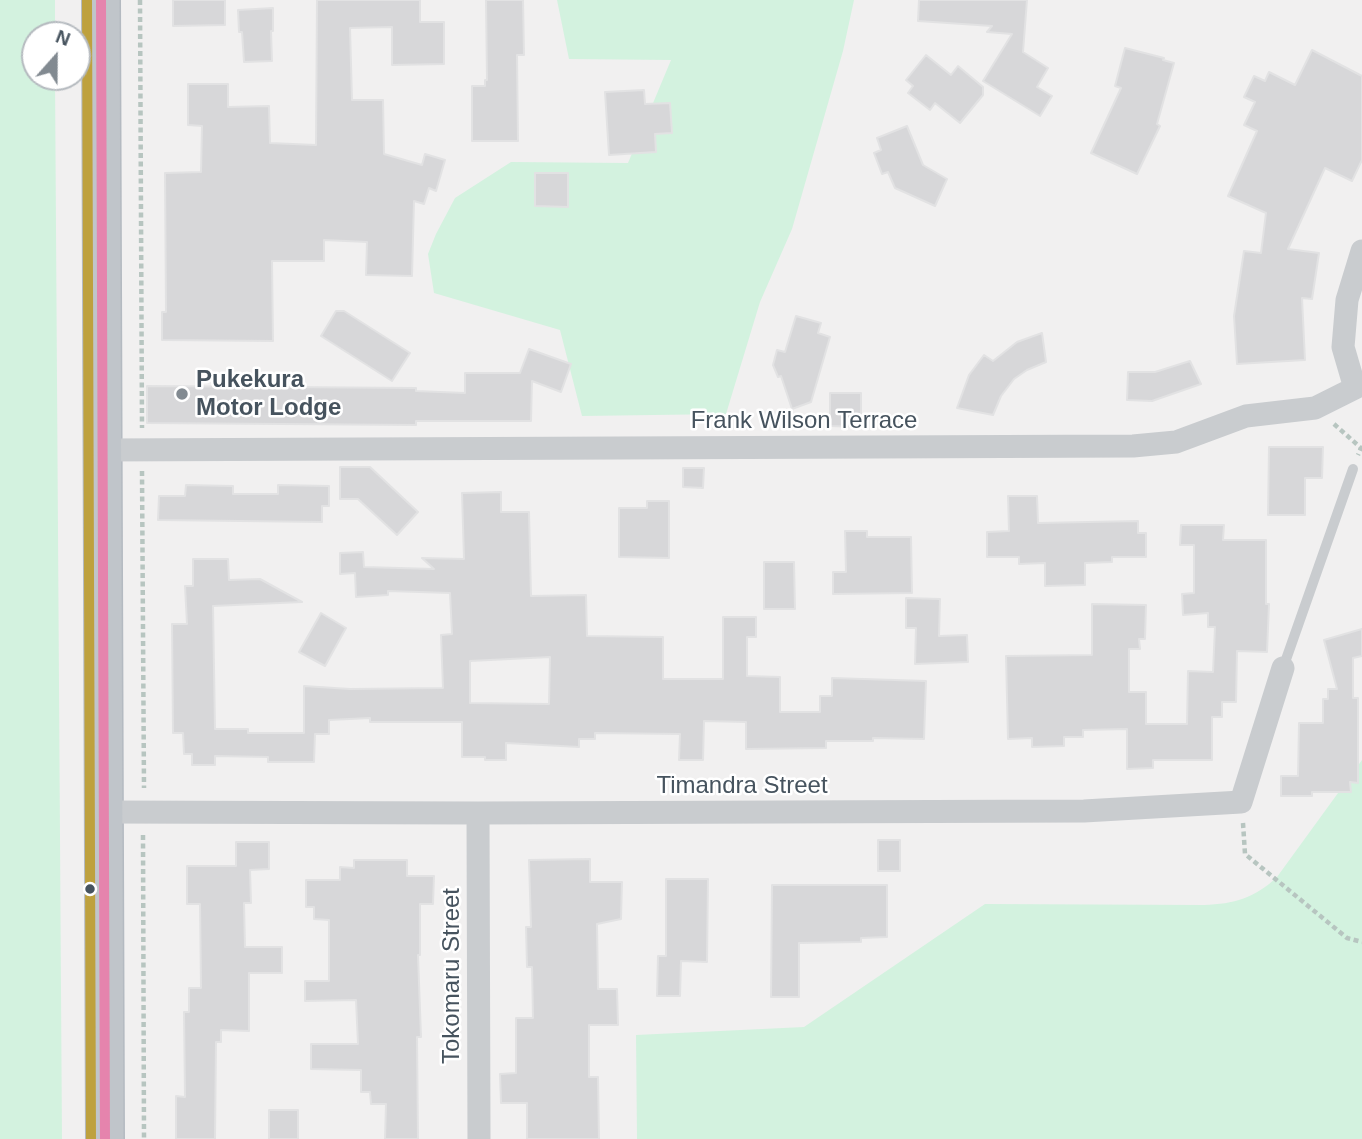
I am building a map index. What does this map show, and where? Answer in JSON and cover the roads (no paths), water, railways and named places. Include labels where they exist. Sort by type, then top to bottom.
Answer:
[{"type":"highway","points":[[100,0],[105,1139]]},
{"type":"street","name":"Frank Wilson Terrace","points":[[102,450],[1133,446],[1176,442],[1247,416],[1315,408],[1355,388],[1343,347],[1347,300],[1362,251]]},
{"type":"street","name":"Timandra Street","points":[[103,812],[478,814],[1084,811],[1241,802],[1283,668]]},
{"type":"street","name":"Tokomaru Street","points":[[478,814],[479,1139]]},
{"type":"lane","points":[[1283,668],[1353,469]]},
{"type":"place","name":"Pukekura Motor Lodge","points":[[182,394]]}]
